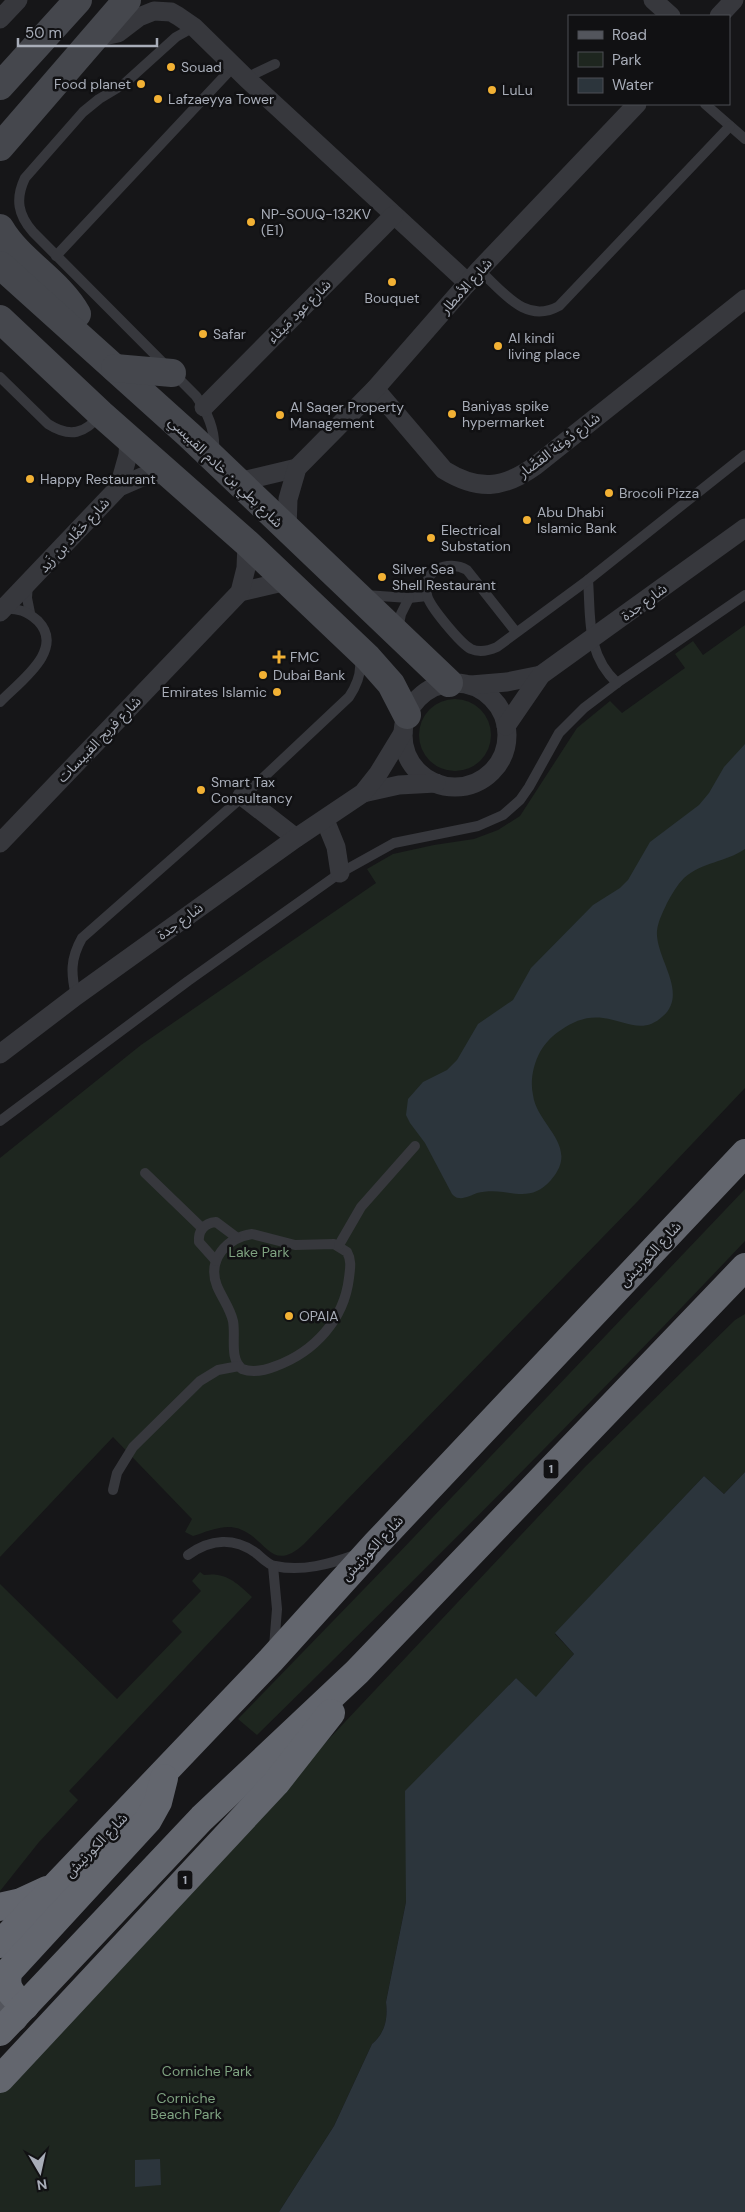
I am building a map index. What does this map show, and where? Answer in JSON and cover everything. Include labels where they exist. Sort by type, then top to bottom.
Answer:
[{"type":"highway","name":"شارع الكورنيش","points":[[0,1944],[271,1660],[376,1544],[745,1153]]},
{"type":"highway","name":"1","points":[[10,2015],[202,1818],[357,1672],[745,1267]]},
{"type":"highway","name":"1","points":[[0,2079],[276,1783],[339,1703],[357,1672]]},
{"type":"highway","points":[[10,2015],[10,1993],[7,1986],[9,1972],[148,1820],[158,1802],[165,1772]]},
{"type":"highway","points":[[0,1908],[21,1902],[63,1880]]},
{"type":"street","points":[[0,19],[18,0]]},
{"type":"street","points":[[0,86],[78,0]]},
{"type":"street","points":[[0,147],[127,0]]},
{"type":"street","points":[[653,0],[670,15]]},
{"type":"street","points":[[721,15],[738,4]]},
{"type":"street","points":[[94,38],[118,33],[159,5],[171,12],[194,27],[394,215],[474,276]]},
{"type":"street","points":[[0,167],[43,116],[56,84]]},
{"type":"street","name":"شارع الأمطار","points":[[296,468],[375,389],[474,276],[636,105]]},
{"type":"street","name":"شارع عود مَيثاء","points":[[204,407],[394,215]]},
{"type":"street","points":[[0,228],[12,245],[74,309],[81,324],[84,340]]},
{"type":"street","name":"شارع بطي بن خادم القبيسي","points":[[0,265],[116,368],[213,458],[399,637],[460,684]]},
{"type":"street","name":"شارع دُوغة القصَّار","points":[[375,389],[444,470],[474,484],[490,485],[507,482],[522,476],[745,299]]},
{"type":"street","points":[[0,319],[101,414],[288,581],[391,684],[405,724],[405,748],[412,762],[422,774],[436,783],[449,786],[472,784],[488,775],[498,764],[504,752],[507,739],[502,712],[494,700],[484,691],[460,684],[435,687],[423,694],[414,703],[405,724]]},
{"type":"street","points":[[116,368],[172,373]]},
{"type":"street","name":"شارع حَمَّاد بن زَيد","points":[[119,488],[128,455],[129,438]]},
{"type":"street","points":[[238,482],[296,468],[288,499],[287,530]]},
{"type":"street","name":"شارع حَمَّاد بن زَيد","points":[[1,611],[119,488],[142,477],[167,473]]},
{"type":"street","name":"شارع جدة","points":[[506,726],[541,675],[745,528]]},
{"type":"street","name":"شارع فريج القبيسات","points":[[0,843],[240,592],[246,568],[247,543]]},
{"type":"street","points":[[240,592],[288,581]]},
{"type":"street","name":"شارع جدة","points":[[460,684],[507,682],[541,675]]},
{"type":"street","name":"شارع جدة","points":[[0,1054],[76,996],[296,838],[364,793],[378,774],[405,724]]},
{"type":"street","name":"شارع جدة","points":[[364,793],[399,785],[436,783]]},
{"type":"street","points":[[242,796],[296,838]]},
{"type":"street","points":[[325,820],[336,848],[340,873]]},
{"type":"lane","points":[[194,27],[176,37],[124,84],[99,98],[83,112],[25,178],[19,189],[18,202],[20,213],[25,223],[196,396],[204,407],[213,432],[213,458]]},
{"type":"lane","points":[[56,256],[240,72],[275,64]]},
{"type":"lane","points":[[707,105],[745,139]]},
{"type":"lane","points":[[474,276],[522,308],[541,312],[559,306],[730,126]]},
{"type":"lane","points":[[0,377],[48,424],[56,429],[74,432],[83,430],[92,426],[101,414]]},
{"type":"lane","points":[[516,632],[472,576],[460,566],[443,566],[435,570],[427,584],[427,596],[460,639],[472,649],[489,650],[497,647],[588,580],[745,455]]},
{"type":"lane","points":[[588,580],[594,651],[604,669],[618,683]]},
{"type":"lane","name":"شارع حَمَّاد بن زَيد","points":[[1,611],[16,609],[30,613],[27,598],[29,582]]},
{"type":"lane","points":[[353,594],[409,598],[427,596]]},
{"type":"lane","points":[[0,1121],[188,981],[340,873],[394,843],[478,826],[503,815],[520,800],[559,734],[584,708],[745,595]]},
{"type":"lane","points":[[399,637],[399,620],[409,598]]},
{"type":"lane","points":[[0,702],[43,656],[46,649],[47,634],[43,626],[30,613]]},
{"type":"lane","points":[[76,996],[72,964],[75,950],[82,938],[242,796],[349,697],[356,686],[360,674],[360,661],[357,649]]},
{"type":"lane","points":[[339,1245],[361,1207],[415,1146]]},
{"type":"lane","points":[[145,1174],[202,1228]]},
{"type":"lane","points":[[216,1261],[199,1242],[198,1237],[202,1228],[206,1224],[216,1222],[236,1237]]},
{"type":"lane","points":[[252,1234],[260,1234],[296,1245],[339,1245],[350,1257],[348,1283],[339,1311],[322,1336],[299,1355],[272,1368],[247,1371],[239,1366],[235,1357],[233,1321],[214,1276],[216,1261],[224,1247],[236,1237],[252,1234]]},
{"type":"lane","points":[[113,1490],[117,1473],[133,1447],[193,1387],[209,1374],[218,1370],[239,1366]]},
{"type":"lane","points":[[188,1555],[205,1545],[217,1541],[230,1541],[242,1544],[273,1566],[313,1567],[335,1563],[356,1555],[376,1544]]},
{"type":"lane","points":[[271,1660],[278,1609],[273,1566]]},
{"type":"green space","name":"Lake Park","points":[[745,625],[745,1088],[637,1202],[304,1544],[292,1553],[282,1556],[274,1554],[243,1530],[231,1527],[217,1528],[193,1536],[185,1532],[192,1519],[113,1437],[0,1557],[0,1158],[141,1045],[376,883],[367,869],[393,854],[474,839],[498,830],[520,816],[577,728],[610,701],[622,713],[685,668],[675,654],[693,641],[703,655]]},
{"type":"green space","points":[[462,699],[481,709],[489,721],[491,735],[489,749],[481,761],[469,769],[448,771],[429,761],[421,749],[419,728],[429,709],[441,701]]},
{"type":"green space","points":[[745,1189],[745,1241],[685,1304],[381,1613],[257,1735],[238,1719],[395,1557]]},
{"type":"green space","name":"Corniche Park","points":[[745,1314],[745,1472],[724,1494],[704,1476],[555,1634],[574,1654],[536,1698],[516,1678],[406,1791],[406,1902],[386,2002],[385,2025],[380,2035],[372,2044],[334,2126],[279,2212],[0,2212],[0,2093],[264,1808],[585,1467],[735,1320]]},
{"type":"green space","points":[[200,1572],[204,1575],[219,1575],[230,1579],[252,1597],[69,1791],[78,1800],[39,1842],[0,1891],[0,1584],[117,1699],[182,1632],[172,1621],[201,1591],[192,1581]]},
{"type":"water","points":[[745,744],[745,849],[730,857],[706,865],[684,878],[669,900],[658,924],[658,941],[672,986],[673,997],[670,1007],[656,1022],[648,1025],[641,1026],[603,1018],[592,1018],[571,1024],[552,1037],[540,1052],[534,1068],[532,1084],[536,1106],[560,1146],[559,1168],[545,1186],[529,1194],[497,1191],[477,1193],[463,1198],[455,1197],[425,1143],[406,1115],[408,1099],[423,1082],[447,1070],[457,1060],[478,1024],[513,1000],[531,968],[593,905],[620,888],[628,880],[650,842],[699,805],[709,793],[724,767]]},
{"type":"water","points":[[745,1472],[745,2212],[279,2212],[334,2126],[372,2044],[380,2035],[385,2025],[386,2002],[406,1902],[405,1791],[516,1678],[536,1697],[574,1654],[555,1633],[704,1476],[724,1494]]},
{"type":"water","points":[[160,2159],[161,2185],[135,2187],[135,2160]]},
{"type":"place","name":"Souad","points":[[171,67]]},
{"type":"place","name":"Food planet","points":[[141,84]]},
{"type":"place","name":"LuLu","points":[[492,90]]},
{"type":"place","name":"Lafzaeyya Tower","points":[[158,99]]},
{"type":"place","name":"NP-SOUQ-132KV (E1)","points":[[251,222]]},
{"type":"place","name":"Bouquet","points":[[392,282]]},
{"type":"place","name":"Safar","points":[[203,334]]},
{"type":"place","name":"Al kindi living place","points":[[498,346]]},
{"type":"place","name":"Baniyas spike hypermarket","points":[[452,414]]},
{"type":"place","name":"Al Saqer Property Management","points":[[280,415]]},
{"type":"place","name":"Happy Restaurant","points":[[30,479]]},
{"type":"place","name":"Brocoli Pizza","points":[[609,493]]},
{"type":"place","name":"Abu Dhabi Islamic Bank","points":[[527,520]]},
{"type":"place","name":"Electrical Substation","points":[[431,538]]},
{"type":"place","name":"Silver Sea Shell Restaurant","points":[[382,577]]},
{"type":"place","name":"FMC","points":[[279,657]]},
{"type":"place","name":"Dubai Bank","points":[[263,675]]},
{"type":"place","name":"Emirates Islamic","points":[[277,692]]},
{"type":"place","name":"Smart Tax Consultancy","points":[[201,790]]},
{"type":"place","name":"OPAIA","points":[[289,1316]]},
{"type":"park label","name":"Corniche Beach Park","points":[[186,2106]]}]
